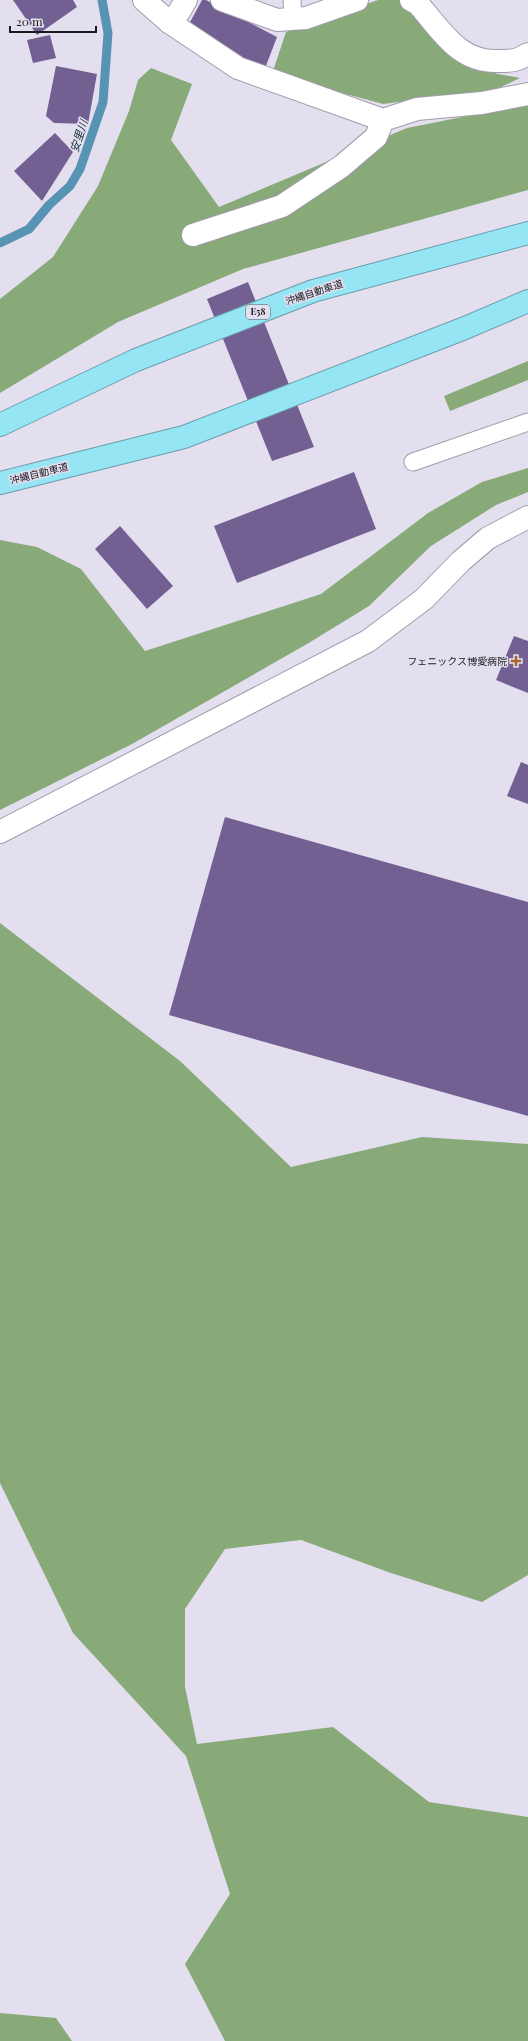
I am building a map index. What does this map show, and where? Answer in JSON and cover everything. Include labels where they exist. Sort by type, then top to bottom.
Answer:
[{"type":"highway","name":"沖縄自動車道","points":[[0,425],[136,360],[313,291],[528,233]]},
{"type":"highway","name":"沖縄自動車道","points":[[0,483],[184,437],[465,328],[528,301]]},
{"type":"street","points":[[144,0],[169,22],[238,68],[383,120],[417,109],[482,103],[528,94]]},
{"type":"street","points":[[169,22],[179,12],[186,0]]},
{"type":"street","points":[[222,0],[277,20],[293,10],[306,18],[357,0]]},
{"type":"street","points":[[411,0],[418,4],[457,48],[468,56],[488,62],[517,61],[528,54]]},
{"type":"street","points":[[193,235],[282,206],[342,166],[376,137],[383,120]]},
{"type":"street","points":[[0,832],[368,641],[424,599],[461,561],[488,538],[528,517]]},
{"type":"lane","points":[[413,462],[528,422]]},
{"type":"green space","points":[[378,0],[399,0],[409,5],[461,62],[498,74],[520,78],[495,90],[383,104],[272,74],[286,32]]},
{"type":"green space","points":[[151,68],[192,84],[171,140],[219,207],[407,128],[528,104],[528,190],[243,269],[118,322],[0,393],[0,299],[53,257],[98,186],[129,111],[138,80]]},
{"type":"green space","points":[[528,361],[528,380],[450,411],[444,396]]},
{"type":"green space","points":[[528,468],[528,492],[496,505],[431,546],[369,606],[307,644],[132,744],[0,810],[0,540],[37,547],[81,569],[145,651],[321,594],[428,513],[482,482]]},
{"type":"green space","points":[[0,923],[180,1061],[291,1167],[422,1137],[528,1144],[528,1575],[482,1602],[388,1572],[301,1540],[225,1549],[185,1609],[185,1687],[197,1744],[333,1727],[429,1802],[528,1817],[528,2041],[225,2041],[185,1964],[230,1894],[186,1756],[73,1633],[0,1483]]},
{"type":"green space","points":[[0,2013],[56,2018],[72,2041],[0,2041]]},
{"type":"building","points":[[13,0],[73,0],[77,7],[37,35]]},
{"type":"building","points":[[202,0],[206,0],[277,37],[264,71],[188,26]]},
{"type":"building","points":[[50,35],[56,58],[33,63],[27,40]]},
{"type":"building","points":[[56,66],[97,74],[88,124],[54,123],[46,116]]},
{"type":"building","points":[[55,133],[73,152],[42,201],[14,171]]},
{"type":"building","points":[[248,282],[314,447],[272,461],[207,299]]},
{"type":"building","points":[[354,472],[376,529],[237,583],[214,526]]},
{"type":"building","points":[[120,526],[173,586],[147,609],[95,549]]},
{"type":"building","name":"フェニックス博愛病院","points":[[514,636],[528,641],[528,693],[496,680]]},
{"type":"building","points":[[521,762],[528,765],[528,804],[507,796]]},
{"type":"building","points":[[225,817],[528,902],[528,1116],[169,1015]]},
{"type":"waterway","name":"安里川","points":[[0,243],[29,229],[49,205],[70,186],[80,169],[103,102],[108,33],[102,0]]},
{"type":"place","name":"フェニックス博愛病院","points":[[516,661]]}]
